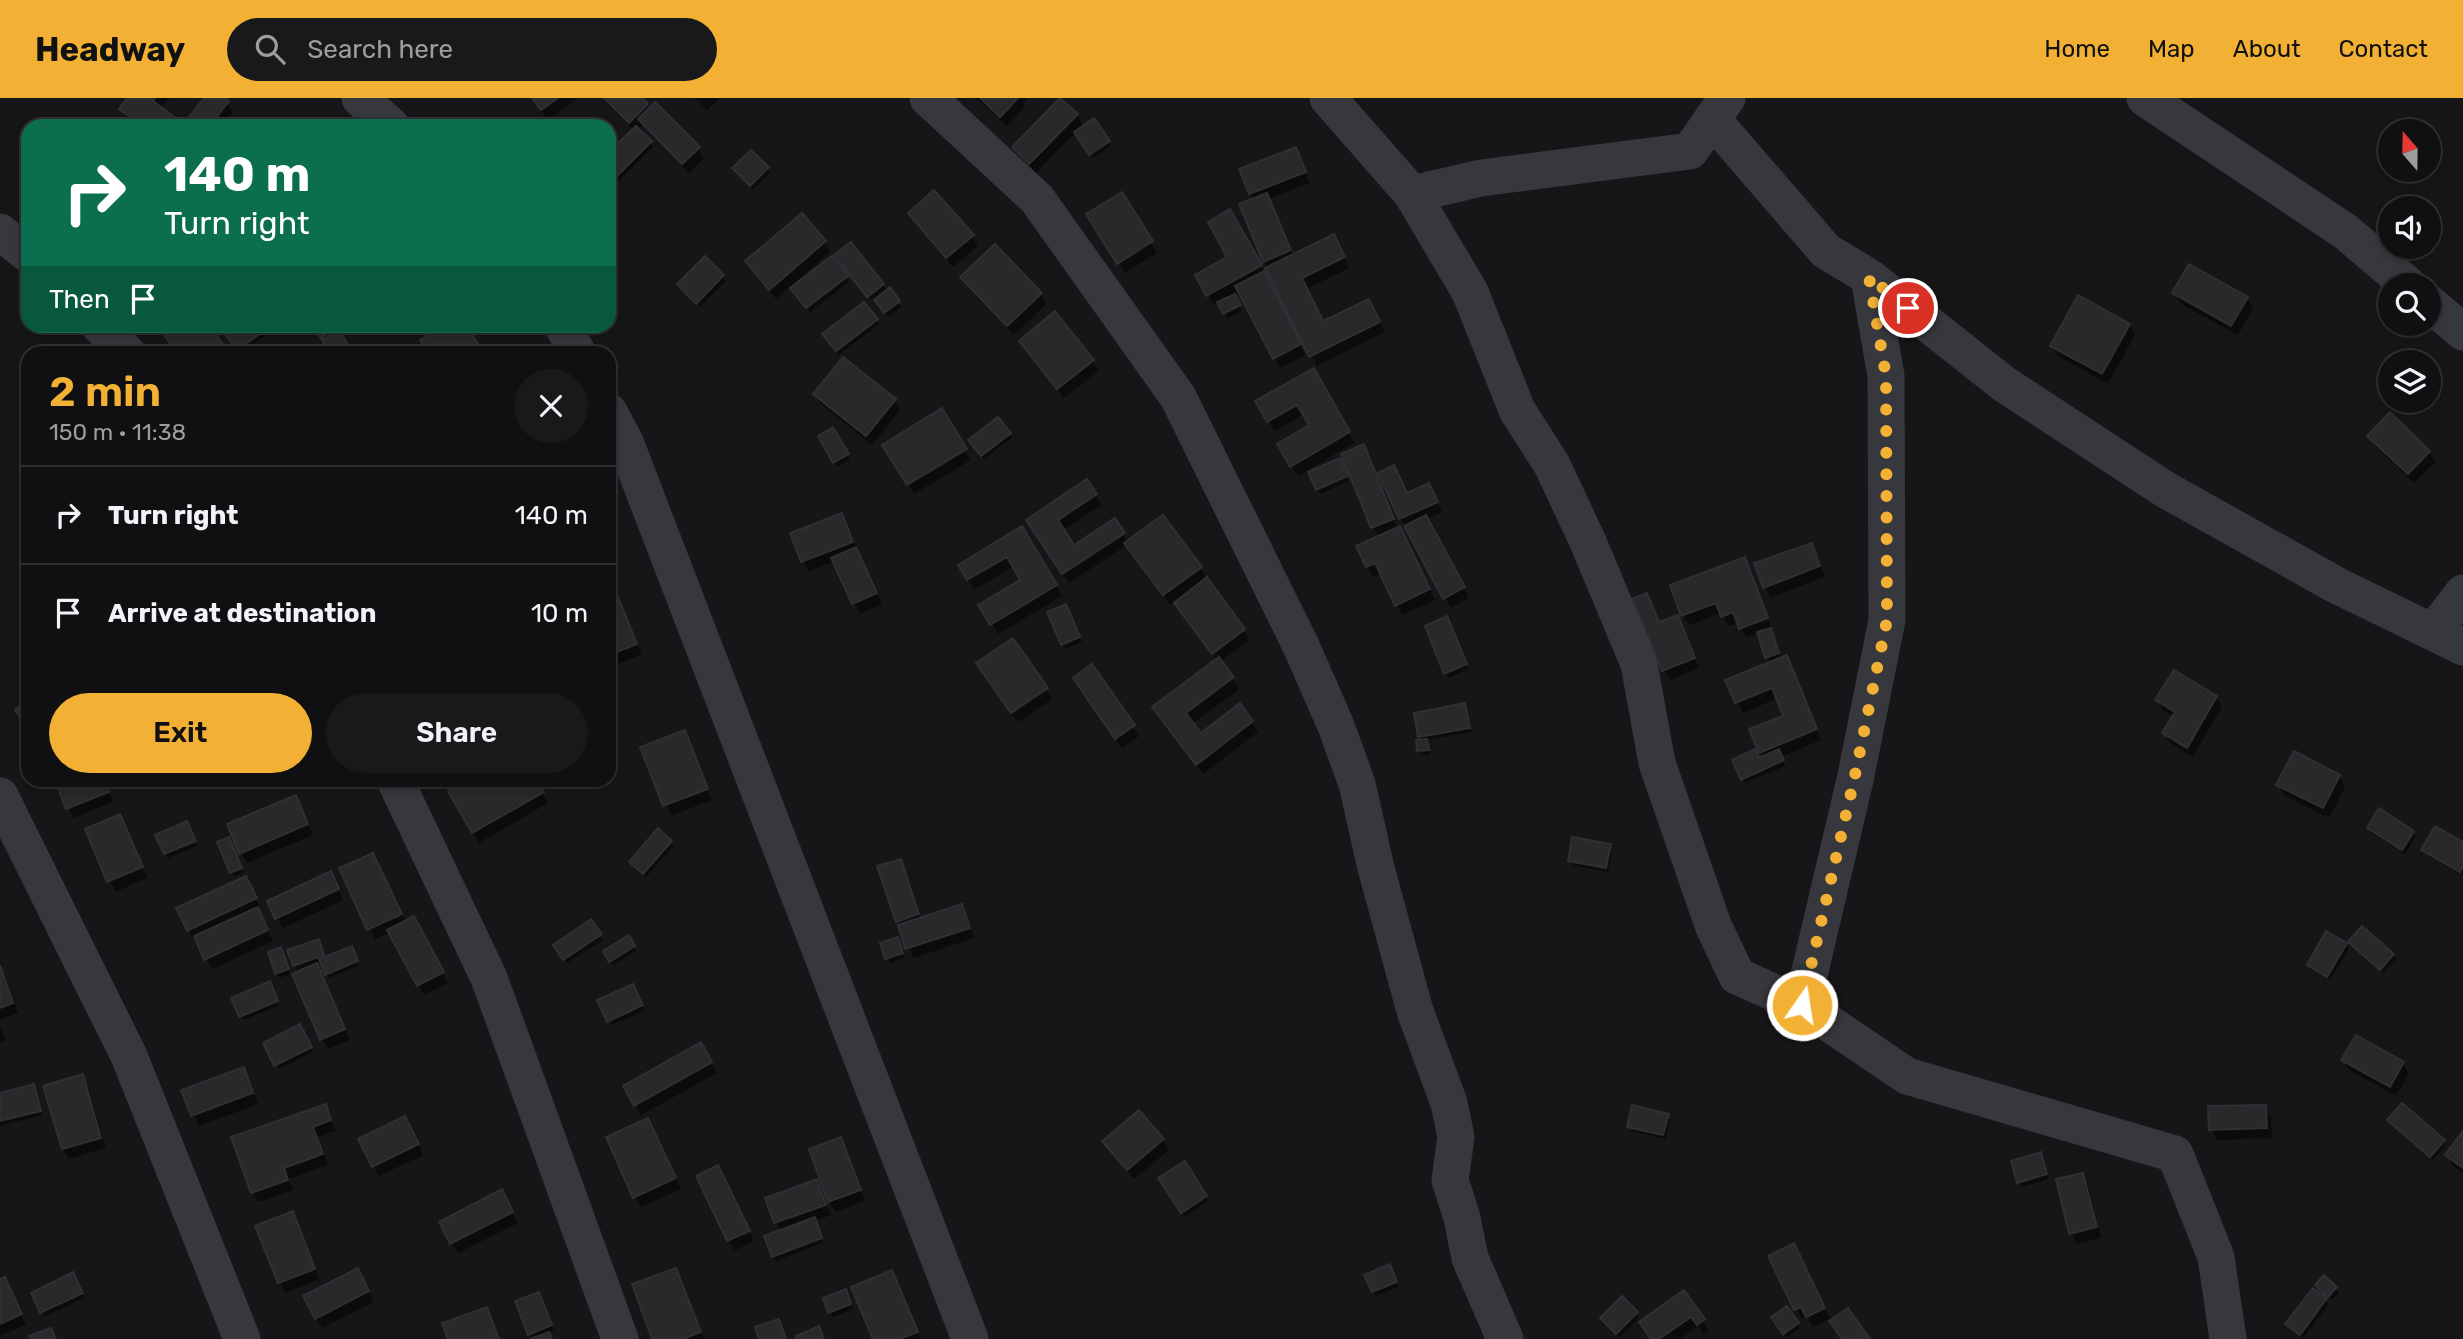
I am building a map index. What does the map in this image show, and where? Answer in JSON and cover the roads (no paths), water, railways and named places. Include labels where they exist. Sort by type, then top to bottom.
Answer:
[{"type":"street","points":[[360,98],[383,119]]},
{"type":"street","points":[[928,98],[1037,199],[1178,397],[1301,646],[1336,726],[1357,784],[1376,867],[1415,1011],[1449,1103],[1455,1137],[1450,1180],[1462,1218],[1470,1258],[1505,1339]]},
{"type":"street","points":[[1328,98],[1412,194],[1470,292],[1517,410],[1552,465],[1619,611],[1639,664],[1657,763],[1713,925],[1737,976],[1802,1005],[1907,1076],[2175,1154],[2216,1257],[2228,1339]]},
{"type":"street","points":[[2144,98],[2346,232],[2394,273]]},
{"type":"street","points":[[1412,194],[1481,178],[1690,151],[1720,109],[1826,251],[1869,277],[2004,384],[2165,490],[2336,585],[2448,639],[2463,593]]},
{"type":"street","points":[[0,232],[21,248]]},
{"type":"street","points":[[1802,1005],[1854,780],[1887,620],[1886,376],[1869,277]]},
{"type":"street","points":[[2441,313],[2463,332]]},
{"type":"street","points":[[107,333],[120,346]]},
{"type":"street","points":[[616,425],[625,442],[970,1339]]},
{"type":"street","points":[[398,787],[489,978],[620,1339]]},
{"type":"street","points":[[0,796],[129,1056],[242,1339]]}]
